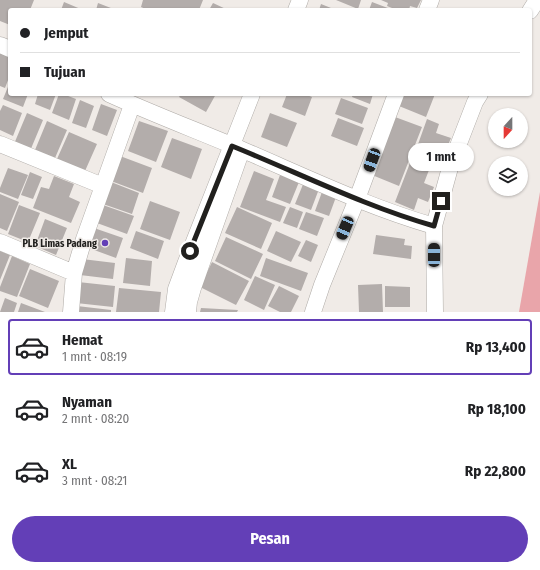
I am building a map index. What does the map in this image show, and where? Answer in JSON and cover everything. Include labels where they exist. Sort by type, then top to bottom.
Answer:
[{"type":"street","points":[[113,96],[237,147],[357,199],[404,218],[434,226]]},
{"type":"street","points":[[188,312],[193,288],[251,96]]},
{"type":"street","points":[[172,312],[176,288],[186,262],[237,147],[262,96]]},
{"type":"street","points":[[313,312],[395,96]]},
{"type":"street","points":[[434,312],[434,226],[451,164],[475,102],[479,96]]},
{"type":"street","points":[[71,312],[74,273],[84,239],[132,105]]},
{"type":"street","points":[[0,144],[103,186]]},
{"type":"street","points":[[0,242],[74,273]]},
{"type":"shaded area","points":[[540,192],[540,312],[519,312]]},
{"type":"building","points":[[0,0],[34,0],[31,8],[8,8],[8,24],[0,21]]},
{"type":"building","points":[[143,0],[203,0],[200,8],[141,7]]},
{"type":"building","points":[[336,0],[361,0],[358,8]]},
{"type":"building","points":[[381,0],[421,0],[417,8],[410,6],[410,8],[392,8],[387,6],[388,3]]},
{"type":"building","points":[[64,2],[78,8],[62,8]]},
{"type":"building","points":[[372,2],[388,8],[370,8]]},
{"type":"building","points":[[98,3],[111,8],[97,8]]},
{"type":"building","points":[[213,3],[224,8],[210,8]]},
{"type":"building","points":[[321,4],[331,8],[320,8]]},
{"type":"building","points":[[0,53],[8,56],[8,80],[5,88],[0,86]]},
{"type":"building","points":[[8,87],[8,96],[27,96],[23,107],[3,99]]},
{"type":"building","points":[[37,96],[55,96],[50,110],[35,104]]},
{"type":"building","points":[[58,96],[68,96],[76,99],[69,120],[52,113]]},
{"type":"building","points":[[180,96],[215,96],[206,112],[179,97]]},
{"type":"building","points":[[286,96],[312,97],[305,116],[282,107]]},
{"type":"building","points":[[352,96],[372,96],[370,104]]},
{"type":"building","points":[[402,96],[434,96],[426,117],[399,106]]},
{"type":"building","points":[[341,98],[368,108],[362,124],[335,114]]},
{"type":"building","points":[[80,100],[94,106],[86,128],[72,123]]},
{"type":"building","points":[[101,104],[117,110],[107,136],[92,130]]},
{"type":"building","points":[[3,105],[22,113],[13,136],[0,130],[0,111]]},
{"type":"building","points":[[27,113],[43,120],[30,151],[14,144]]},
{"type":"building","points":[[270,113],[297,123],[287,147],[261,137]]},
{"type":"building","points":[[395,117],[422,127],[399,186],[372,175]]},
{"type":"building","points":[[338,118],[364,128],[357,146],[331,136]]},
{"type":"building","points":[[427,119],[439,124],[436,133],[451,138],[443,157],[417,147]]},
{"type":"building","points":[[47,121],[67,130],[55,158],[35,150]]},
{"type":"building","points":[[139,121],[168,131],[156,162],[128,151]]},
{"type":"building","points":[[69,132],[97,144],[85,171],[57,159]]},
{"type":"building","points":[[172,138],[202,149],[191,179],[161,167]]},
{"type":"building","points":[[120,156],[152,168],[143,193],[111,181]]},
{"type":"building","points":[[410,163],[429,170],[424,183],[434,187],[428,202],[418,198],[414,210],[395,202]]},
{"type":"building","points":[[8,168],[28,175],[18,199],[0,192],[0,188]]},
{"type":"building","points":[[254,171],[274,179],[266,200],[286,207],[280,222],[240,207]]},
{"type":"building","points":[[30,172],[42,177],[33,199],[21,195]]},
{"type":"building","points":[[280,175],[299,182],[290,204],[272,197]]},
{"type":"building","points":[[54,176],[74,184],[69,197],[80,202],[71,223],[33,208],[41,187],[49,189]]},
{"type":"building","points":[[111,182],[139,193],[132,214],[103,204]]},
{"type":"building","points":[[304,182],[319,189],[311,210],[295,204]]},
{"type":"building","points":[[322,192],[336,197],[329,216],[315,211]]},
{"type":"building","points":[[0,194],[19,202],[7,231],[0,228]]},
{"type":"building","points":[[150,201],[180,212],[170,240],[140,229]]},
{"type":"building","points":[[19,205],[40,213],[28,242],[8,234]]},
{"type":"building","points":[[103,205],[134,216],[127,234],[97,223]]},
{"type":"building","points":[[237,207],[272,223],[261,249],[225,233]]},
{"type":"building","points":[[290,207],[303,212],[297,228],[283,223]]},
{"type":"building","points":[[306,212],[324,218],[317,236],[299,229]]},
{"type":"building","points":[[45,219],[67,228],[56,255],[35,246]]},
{"type":"building","name":"PLB Limas Padang","points":[[94,228],[123,238],[116,258],[86,247]]},
{"type":"building","points":[[136,231],[164,241],[158,259],[130,248]]},
{"type":"building","points":[[276,231],[301,242],[291,262],[267,251]]},
{"type":"building","points":[[376,235],[405,239],[404,245],[412,246],[411,259],[373,254]]},
{"type":"building","points":[[226,237],[263,254],[251,279],[215,261]]},
{"type":"building","points":[[306,240],[318,245],[311,262],[298,256]]},
{"type":"building","points":[[0,251],[10,255],[0,280]]},
{"type":"building","points":[[12,256],[30,264],[17,297],[0,291],[0,287]]},
{"type":"building","points":[[126,258],[152,261],[150,286],[123,283]]},
{"type":"building","points":[[266,258],[308,273],[301,291],[260,276]]},
{"type":"building","points":[[82,259],[115,263],[113,279],[80,275]]},
{"type":"building","points":[[212,262],[249,281],[236,305],[200,287]]},
{"type":"building","points":[[30,269],[59,281],[48,308],[19,296]]},
{"type":"building","points":[[255,276],[275,285],[264,310],[244,300]]},
{"type":"building","points":[[78,282],[115,286],[113,307],[76,303]]},
{"type":"building","points":[[382,284],[383,312],[359,312],[358,285]]},
{"type":"building","points":[[279,286],[299,296],[291,312],[280,312],[268,306]]},
{"type":"building","points":[[385,286],[410,287],[410,307],[385,307]]},
{"type":"building","points":[[119,288],[161,292],[159,312],[116,312]]},
{"type":"building","points":[[5,298],[17,303],[14,312],[0,312]]},
{"type":"building","points":[[21,303],[45,312],[18,312]]},
{"type":"building","points":[[77,306],[111,310],[111,312],[77,312]]},
{"type":"building","points":[[201,308],[238,310],[237,312],[200,312]]},
{"type":"place","name":"PLB Limas Padang","points":[[105,243]]},
{"type":"route","points":[[190,251],[232,146],[404,218],[434,226],[441,201]]}]
